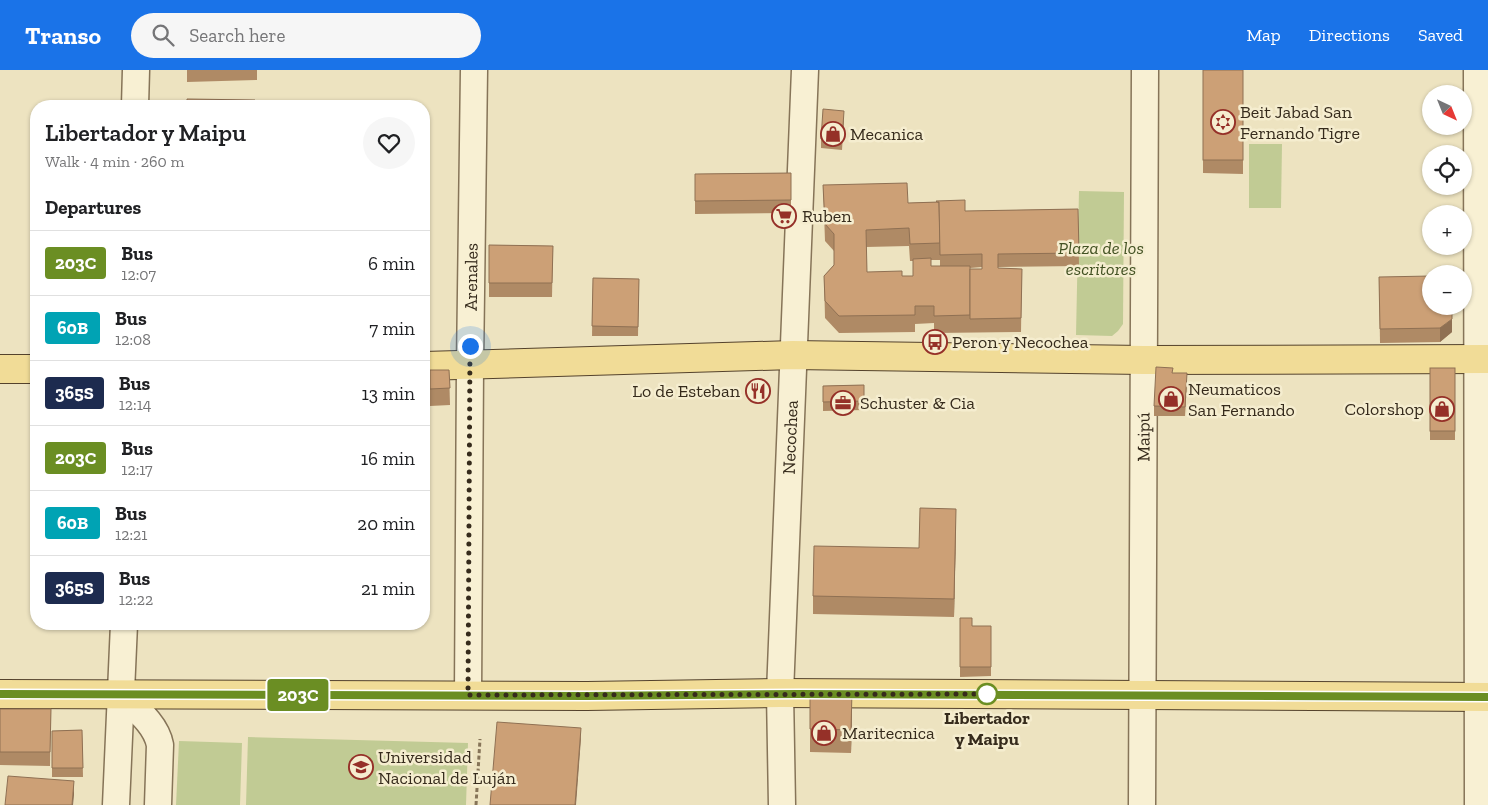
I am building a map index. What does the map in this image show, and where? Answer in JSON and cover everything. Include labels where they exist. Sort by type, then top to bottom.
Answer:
[{"type":"main road","points":[[430,366],[793,355],[1144,360],[1482,359]]},
{"type":"main road","points":[[0,369],[30,369]]},
{"type":"main road","points":[[0,694],[122,696],[780,694],[1482,697]]},
{"type":"street","points":[[136,70],[136,100]]},
{"type":"street","name":"Arenales","points":[[468,695],[474,70]]},
{"type":"street","name":"Necochea","points":[[782,805],[780,694],[805,70]]},
{"type":"street","name":"Maipú","points":[[1142,805],[1145,70]]},
{"type":"street","points":[[1476,70],[1482,359],[1482,697],[1478,805]]},
{"type":"street","points":[[116,805],[124,630]]},
{"type":"street","points":[[122,696],[155,730],[159,738],[158,805]]},
{"type":"path","points":[[476,805],[480,739]]},
{"type":"green space","points":[[1249,144],[1282,144],[1281,208],[1249,208]]},
{"type":"green space","name":"Plaza de los escritores","points":[[1079,191],[1124,192],[1123,324],[1112,336],[1076,335]]},
{"type":"green space","points":[[248,737],[468,743],[466,805],[246,805]]},
{"type":"green space","points":[[179,741],[242,743],[240,805],[176,805]]},
{"type":"building","name":"Beit Jabad San Fernando Tigre","points":[[1203,70],[1243,70],[1243,160],[1203,160]]},
{"type":"building","points":[[187,99],[255,100],[187,100]]},
{"type":"building","name":"Mecanica","points":[[823,109],[844,111],[842,141],[821,139]]},
{"type":"building","points":[[791,173],[791,200],[695,201],[695,174]]},
{"type":"building","points":[[907,183],[908,203],[939,202],[940,243],[910,244],[909,228],[866,230],[867,272],[902,271],[902,276],[913,276],[913,259],[931,258],[931,266],[970,266],[970,315],[934,316],[934,306],[915,306],[915,315],[839,316],[825,301],[824,276],[834,265],[834,234],[825,224],[823,185]]},
{"type":"building","points":[[965,200],[965,211],[1078,209],[1079,253],[998,254],[998,268],[1022,269],[1021,318],[970,319],[970,269],[982,269],[982,254],[940,255],[939,202],[936,201]]},
{"type":"building","points":[[489,245],[553,246],[552,283],[489,283]]},
{"type":"building","points":[[1422,276],[1422,315],[1452,315],[1452,319],[1440,328],[1380,329],[1379,277]]},
{"type":"building","points":[[593,278],[639,279],[638,327],[592,326]]},
{"type":"building","name":"Neumaticos San Fernando","points":[[1156,367],[1173,368],[1172,373],[1187,373],[1185,407],[1154,406]]},
{"type":"building","name":"Colorshop","points":[[1430,368],[1455,368],[1455,431],[1430,431]]},
{"type":"building","points":[[430,370],[449,370],[450,388],[430,389]]},
{"type":"building","points":[[864,385],[864,401],[823,402],[823,386]]},
{"type":"building","points":[[920,508],[956,509],[954,599],[813,596],[814,546],[919,548]]},
{"type":"building","points":[[960,618],[972,618],[972,626],[991,626],[991,667],[960,667]]},
{"type":"building","points":[[820,690],[852,691],[851,730],[810,729],[810,698]]},
{"type":"building","points":[[0,709],[51,709],[50,752],[0,752]]},
{"type":"building","name":"Universidad Nacional de Luján","points":[[497,722],[581,728],[575,805],[490,805]]},
{"type":"building","points":[[82,730],[83,768],[52,768],[52,731]]},
{"type":"building","points":[[8,776],[74,781],[72,805],[5,805]]},
{"type":"bus line","name":"203C","points":[[0,694],[122,696],[799,694],[1488,697]]},
{"type":"place","name":"Beit Jabad San Fernando Tigre","points":[[1223,122]]},
{"type":"place","name":"Mecanica","points":[[833,134]]},
{"type":"place","name":"Ruben","points":[[784,216]]},
{"type":"place","name":"Peron y Necochea","points":[[935,342]]},
{"type":"place","name":"Lo de Esteban","points":[[758,391]]},
{"type":"place","name":"Neumaticos San Fernando","points":[[1171,399]]},
{"type":"place","name":"Schuster & Cia","points":[[843,403]]},
{"type":"place","name":"Colorshop","points":[[1442,409]]},
{"type":"place","name":"Libertador y Maipu","points":[[987,694]]},
{"type":"place","name":"Maritecnica","points":[[824,733]]},
{"type":"place","name":"Universidad Nacional de Luján","points":[[361,767]]},
{"type":"route","points":[[470,346],[468,695],[993,694],[987,694]]}]
